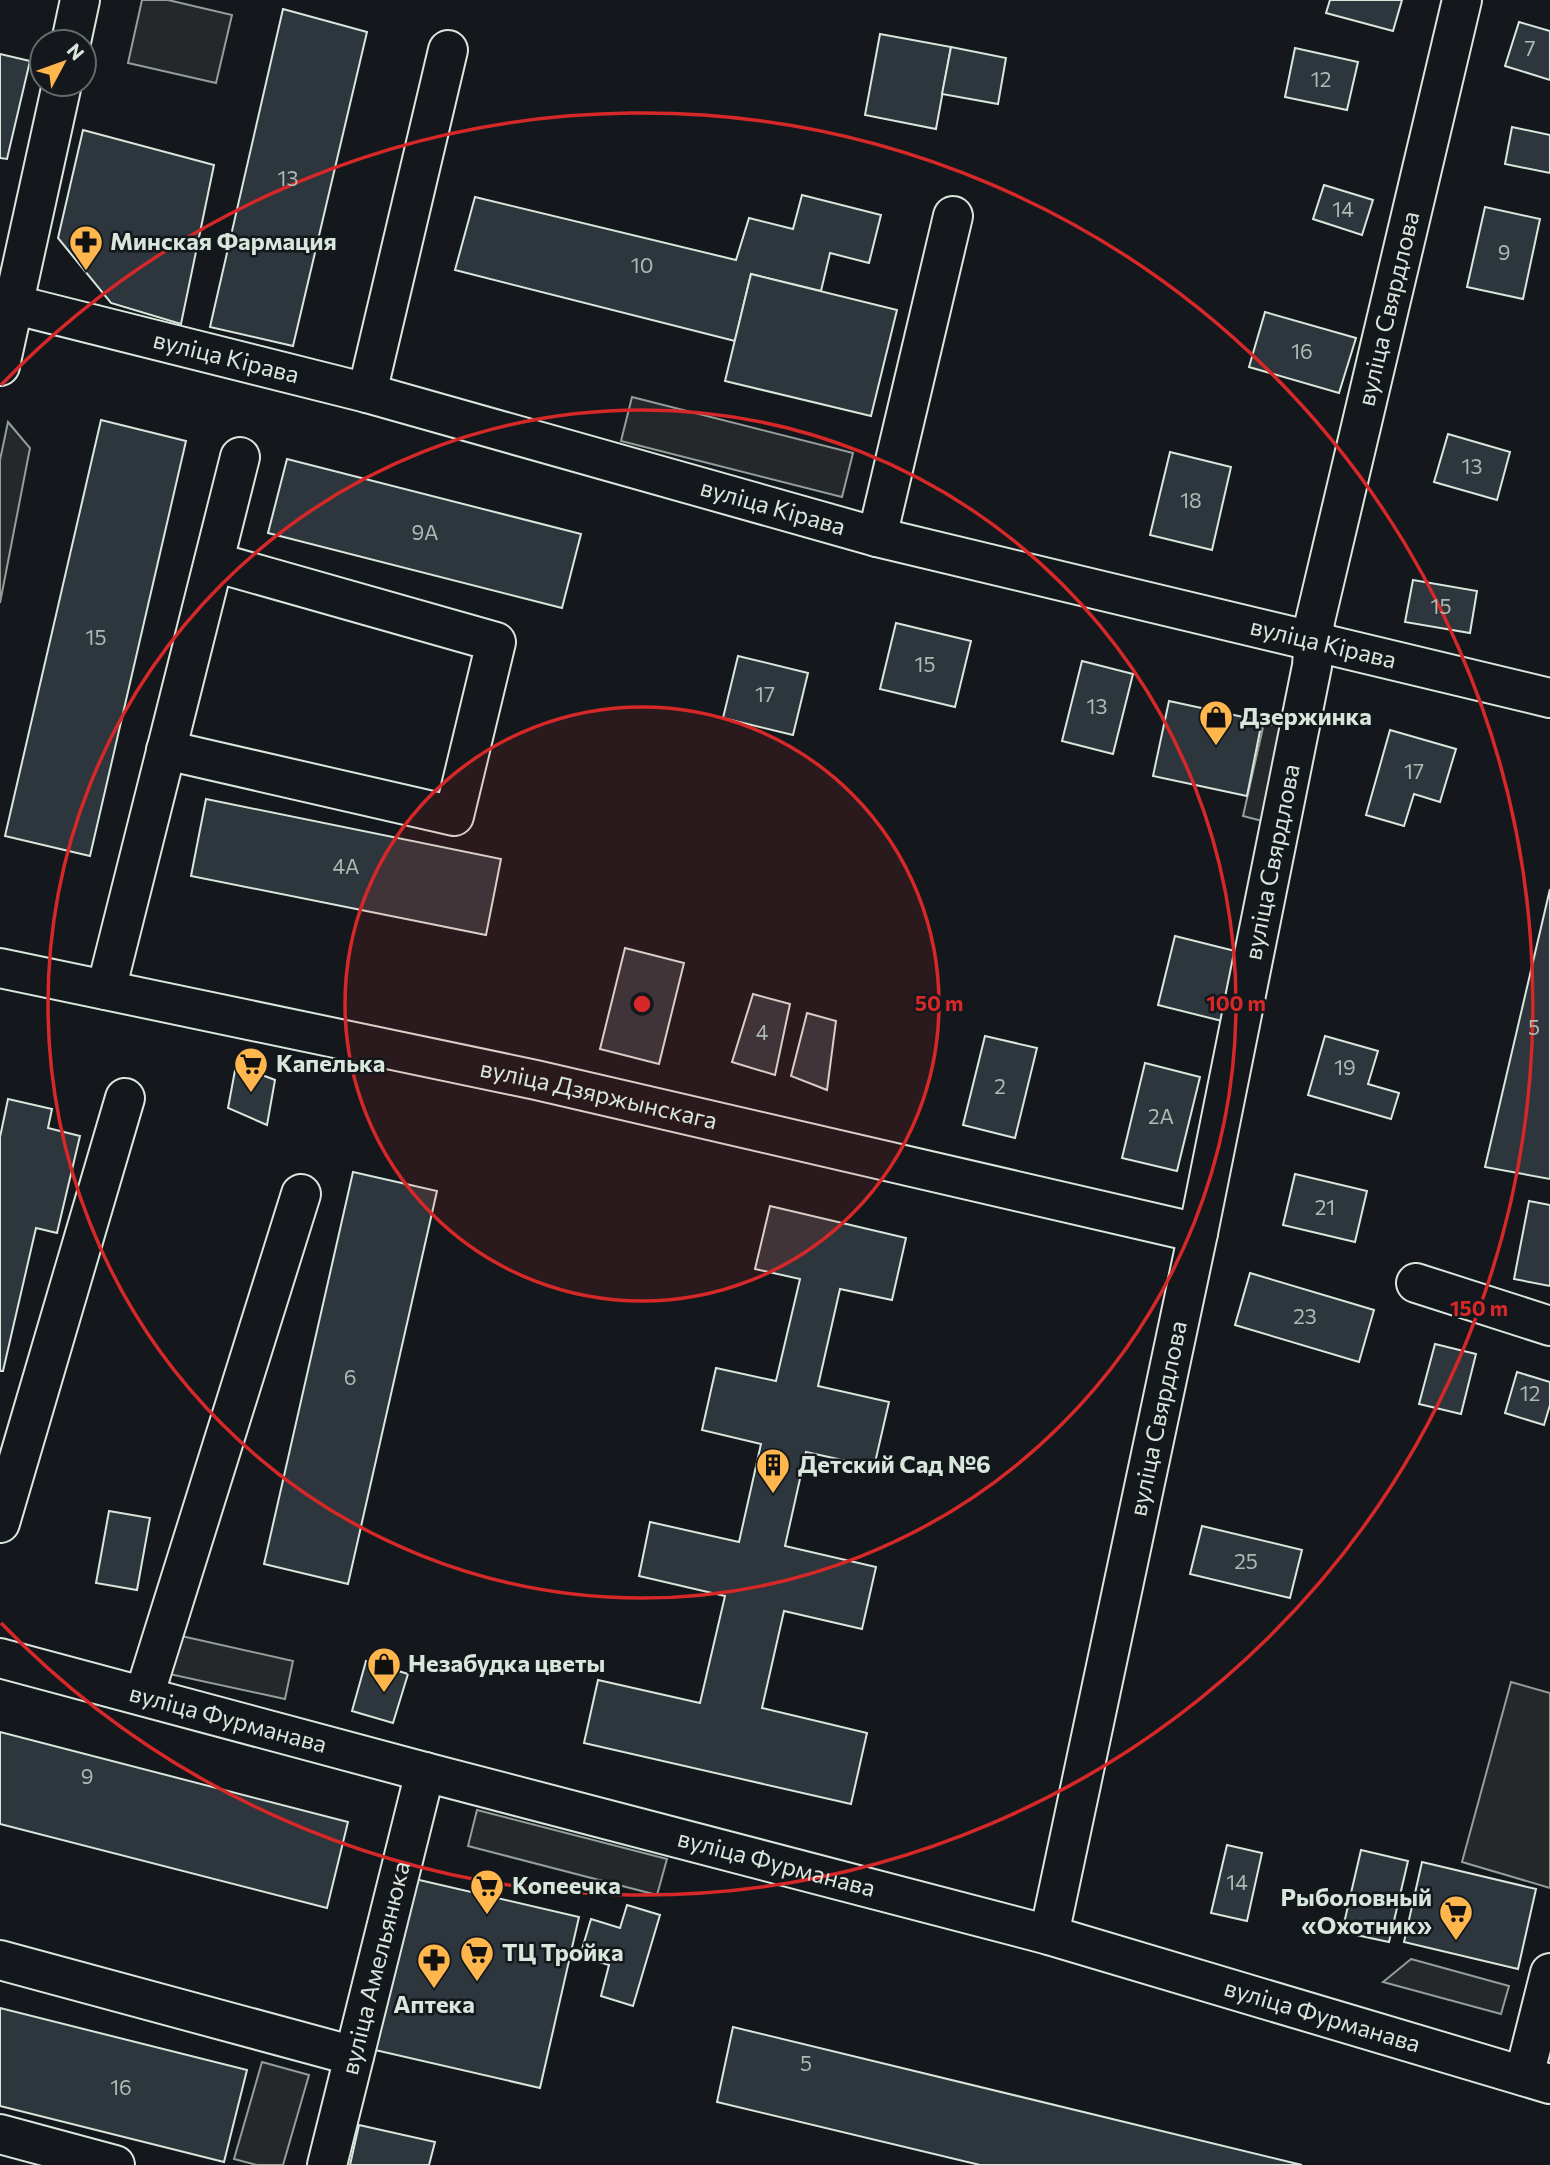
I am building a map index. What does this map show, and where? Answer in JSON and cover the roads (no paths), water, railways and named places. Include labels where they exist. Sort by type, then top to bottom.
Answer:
[{"type":"street","points":[[74,28],[80,0]]},
{"type":"street","name":"вуліца Свярдлова","points":[[1049,1935],[1198,1233],[1312,666],[1312,641],[1462,0]]},
{"type":"street","points":[[367,393],[448,50]]},
{"type":"street","points":[[0,366],[6,302],[58,98]]},
{"type":"street","points":[[877,537],[953,216]]},
{"type":"street","name":"вуліца Кірава","points":[[6,302],[367,393],[877,537],[1550,698]]},
{"type":"street","points":[[106,990],[240,457]]},
{"type":"street","points":[[166,750],[454,816],[496,642],[214,562]]},
{"type":"street","name":"вуліца Дзяржынскага","points":[[0,968],[536,1080],[1198,1233]]},
{"type":"street","points":[[0,1523],[125,1098]]},
{"type":"street","points":[[144,1696],[301,1194]]},
{"type":"street","points":[[1416,1283],[1550,1326]]},
{"type":"street","name":"вуліца Фурманава","points":[[0,1658],[1049,1935],[1537,2080]]},
{"type":"street","name":"вуліца Амельянюка","points":[[327,2165],[425,1772]]},
{"type":"street","points":[[0,1960],[354,2056]]},
{"type":"street","points":[[1537,2080],[1550,1973]]},
{"type":"street","points":[[0,2133],[115,2165]]},
{"type":"place","name":"Минская Фармация","points":[[86,272]]},
{"type":"place","name":"Дзержинка","points":[[1216,747]]},
{"type":"place","name":"Капелька","points":[[251,1094]]},
{"type":"place","name":"Детский Сад №6","points":[[773,1495]]},
{"type":"place","name":"Незабудка цветы","points":[[384,1694]]},
{"type":"place","name":"Копеечка","points":[[487,1916]]},
{"type":"place","name":"Рыболовный «Охотник»","points":[[1456,1942]]},
{"type":"place","name":"ТЦ Тройка","points":[[477,1983]]},
{"type":"place","name":"Аптека","points":[[434,1990]]}]
